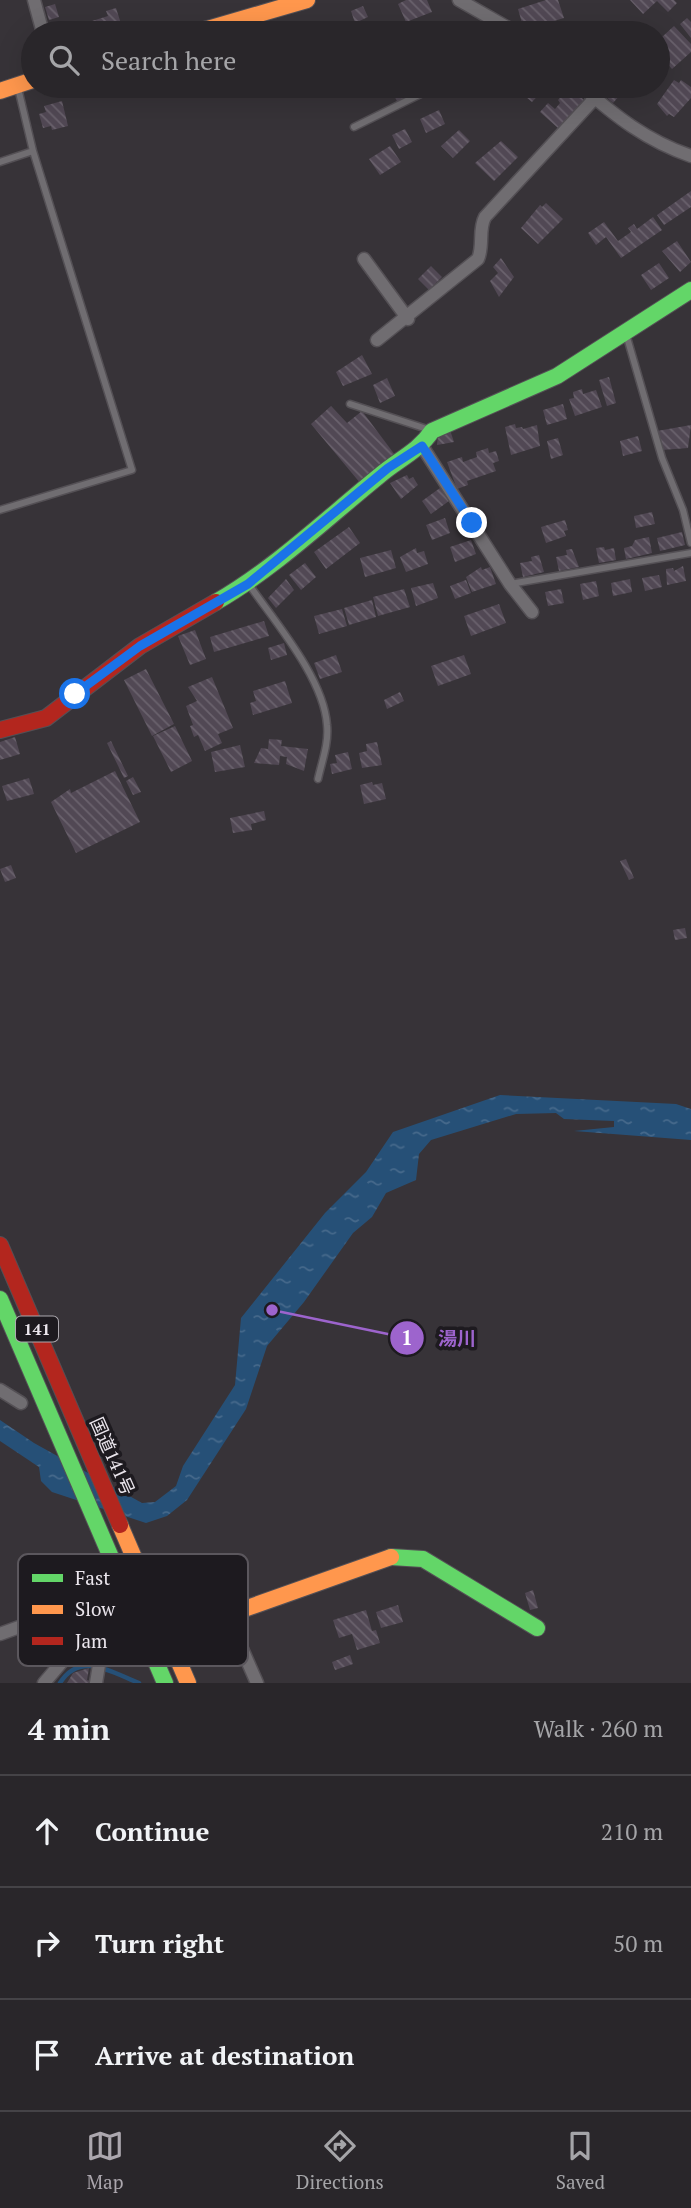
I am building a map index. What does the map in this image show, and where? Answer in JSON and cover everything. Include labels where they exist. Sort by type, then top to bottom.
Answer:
[{"type":"main road","points":[[235,21],[307,0]]},
{"type":"main road","points":[[0,90],[21,84]]},
{"type":"main road","points":[[0,730],[46,718],[140,646],[248,584],[388,468],[422,446],[432,430],[527,392],[691,290]]},
{"type":"main road","name":"国道141号","points":[[0,1245],[135,1554]]},
{"type":"main road","name":"141","points":[[0,1299],[111,1554]]},
{"type":"main road","points":[[248,1608],[376,1561],[423,1559],[537,1628]]},
{"type":"main road","name":"141","points":[[158,1666],[165,1683]]},
{"type":"main road","name":"国道141号","points":[[181,1666],[188,1683]]},
{"type":"street","points":[[34,0],[40,21]]},
{"type":"street","points":[[459,0],[496,21]]},
{"type":"street","points":[[377,340],[408,319],[478,259],[482,250],[481,224],[485,217],[595,98],[635,131],[664,147],[691,156]]},
{"type":"street","points":[[365,259],[408,319]]},
{"type":"street","points":[[422,446],[510,584],[532,612]]},
{"type":"street","points":[[0,1390],[21,1403]]},
{"type":"street","points":[[0,1634],[18,1627]]},
{"type":"street","points":[[248,1663],[257,1683]]},
{"type":"street","points":[[44,1683],[58,1666]]},
{"type":"lane","points":[[0,510],[132,470],[33,151],[27,98]]},
{"type":"lane","points":[[354,127],[413,98]]},
{"type":"lane","points":[[0,162],[33,151]]},
{"type":"lane","points":[[625,332],[662,458],[683,510],[691,543]]},
{"type":"lane","points":[[350,404],[432,430]]},
{"type":"lane","points":[[510,584],[691,552]]},
{"type":"lane","points":[[248,584],[303,663],[323,706],[327,742],[318,779]]},
{"type":"water","points":[[500,1095],[676,1104],[691,1109],[691,1140],[574,1131],[614,1127],[614,1121],[564,1119],[556,1113],[516,1114],[431,1140],[419,1154],[416,1180],[386,1193],[372,1217],[353,1233],[304,1302],[267,1346],[246,1409],[187,1500],[167,1516],[146,1523],[52,1492],[41,1481],[39,1467],[0,1441],[0,1420],[34,1443],[142,1503],[155,1502],[176,1486],[183,1466],[235,1385],[241,1318],[325,1213],[366,1172],[393,1132]]},
{"type":"building","points":[[406,0],[427,0],[432,12],[406,21],[398,4]]},
{"type":"building","points":[[546,0],[558,0],[564,18],[554,21],[521,21],[518,9]]},
{"type":"building","points":[[630,0],[674,0],[677,3],[668,12],[657,1],[643,14]]},
{"type":"building","points":[[55,4],[59,17],[49,20],[45,7]]},
{"type":"building","points":[[363,6],[368,17],[354,21],[351,11]]},
{"type":"building","points":[[116,8],[120,21],[92,21],[108,16],[106,11]]},
{"type":"building","points":[[687,18],[691,22],[691,38],[680,24]]},
{"type":"building","points":[[674,26],[691,44],[691,52],[672,69],[670,30]]},
{"type":"building","points":[[674,80],[679,83],[681,80],[691,87],[691,98],[674,117],[669,114],[667,116],[657,104],[661,98],[670,98],[670,86]]},
{"type":"building","points":[[558,100],[584,100],[558,128],[540,112],[548,103],[555,109],[560,103]]},
{"type":"building","points":[[62,101],[68,126],[52,130],[51,126],[43,128],[39,114],[46,112],[44,106]]},
{"type":"building","points":[[439,110],[445,124],[426,133],[420,119]]},
{"type":"building","points":[[405,129],[412,142],[399,149],[392,135]]},
{"type":"building","points":[[459,130],[470,141],[453,158],[441,146]]},
{"type":"building","points":[[501,141],[518,157],[494,181],[475,163]]},
{"type":"building","points":[[390,146],[401,162],[380,175],[369,159]]},
{"type":"building","points":[[691,191],[691,207],[664,225],[657,215]]},
{"type":"building","points":[[546,203],[563,219],[538,244],[521,228],[540,205],[542,207]]},
{"type":"building","points":[[653,217],[662,230],[621,258],[606,237],[596,245],[588,233],[604,222],[618,241],[631,232],[628,228],[634,224],[637,229]]},
{"type":"building","points":[[677,241],[691,262],[680,272],[662,251]]},
{"type":"building","points":[[501,258],[514,277],[499,297],[490,281],[498,273],[493,267]]},
{"type":"building","points":[[659,263],[669,278],[651,290],[641,275]]},
{"type":"building","points":[[431,266],[442,277],[429,290],[418,279]]},
{"type":"building","points":[[362,355],[372,374],[343,386],[336,372]]},
{"type":"building","points":[[609,377],[616,403],[607,406],[599,380]]},
{"type":"building","points":[[387,378],[395,396],[380,403],[373,385]]},
{"type":"building","points":[[582,389],[583,394],[596,390],[602,407],[575,416],[569,399],[574,398],[573,392]]},
{"type":"building","points":[[563,404],[567,419],[547,425],[543,410]]},
{"type":"building","points":[[331,406],[347,423],[362,411],[395,455],[361,484],[311,424]]},
{"type":"building","points":[[515,424],[516,428],[523,429],[537,425],[540,446],[511,455],[505,427]]},
{"type":"building","points":[[691,425],[688,448],[662,450],[657,431]]},
{"type":"building","points":[[450,430],[454,442],[437,445],[438,434]]},
{"type":"building","points":[[638,436],[642,451],[623,456],[620,441]]},
{"type":"building","points":[[558,438],[563,455],[551,459],[547,441]]},
{"type":"building","points":[[488,448],[489,453],[496,451],[499,461],[493,463],[496,471],[467,481],[468,485],[457,489],[447,462],[462,457],[463,462],[477,457],[476,452]]},
{"type":"building","points":[[407,475],[409,479],[413,477],[418,485],[401,499],[390,483]]},
{"type":"building","points":[[440,488],[449,501],[431,514],[422,501]]},
{"type":"building","points":[[652,512],[655,524],[636,528],[634,516]]},
{"type":"building","points":[[445,518],[450,533],[432,540],[426,525]]},
{"type":"building","points":[[565,520],[568,530],[564,531],[566,536],[546,543],[541,527]]},
{"type":"building","points":[[349,527],[360,543],[326,569],[314,552]]},
{"type":"building","points":[[682,532],[685,545],[660,551],[657,538]]},
{"type":"building","points":[[649,537],[652,553],[626,559],[624,548],[632,546],[635,540]]},
{"type":"building","points":[[471,540],[476,554],[455,562],[450,547]]},
{"type":"building","points":[[604,547],[605,550],[614,548],[616,560],[599,563],[596,548]]},
{"type":"building","points":[[416,548],[417,553],[424,551],[428,564],[406,572],[400,557]]},
{"type":"building","points":[[572,549],[579,567],[559,571],[556,557],[567,555],[566,550]]},
{"type":"building","points":[[391,550],[396,568],[365,577],[360,558]]},
{"type":"building","points":[[539,555],[544,572],[523,577],[520,563],[532,561],[531,557]]},
{"type":"building","points":[[305,563],[316,577],[301,590],[289,575]]},
{"type":"building","points":[[683,566],[686,581],[667,585],[666,569],[673,568],[674,571]]},
{"type":"building","points":[[481,567],[482,570],[490,567],[496,584],[472,592],[466,577]]},
{"type":"building","points":[[659,575],[662,587],[645,591],[642,578]]},
{"type":"building","points":[[286,579],[294,590],[276,608],[268,598]]},
{"type":"building","points":[[630,579],[632,592],[613,596],[611,583]]},
{"type":"building","points":[[466,580],[471,593],[455,599],[450,586]]},
{"type":"building","points":[[596,581],[599,596],[583,600],[580,584]]},
{"type":"building","points":[[433,583],[438,598],[416,606],[411,588]]},
{"type":"building","points":[[404,589],[410,607],[378,616],[373,597]]},
{"type":"building","points":[[561,589],[564,603],[548,606],[545,592]]},
{"type":"building","points":[[372,600],[376,617],[349,625],[344,608]]},
{"type":"building","points":[[499,604],[506,623],[471,636],[464,616]]},
{"type":"building","points":[[342,609],[347,626],[319,634],[314,616]]},
{"type":"building","points":[[264,621],[269,636],[214,652],[210,637]]},
{"type":"building","points":[[195,630],[206,659],[190,665],[178,636]]},
{"type":"building","points":[[284,643],[287,655],[271,660],[268,648]]},
{"type":"building","points":[[336,655],[342,672],[320,679],[314,663]]},
{"type":"building","points":[[464,655],[471,674],[438,686],[431,666]]},
{"type":"building","points":[[146,669],[174,724],[152,736],[124,680]]},
{"type":"building","points":[[212,677],[233,728],[218,734],[222,743],[205,751],[198,735],[194,737],[186,706],[197,701],[188,687]]},
{"type":"building","points":[[285,681],[292,703],[253,715],[250,703],[256,701],[253,691]]},
{"type":"building","points":[[400,692],[404,701],[387,709],[384,700]]},
{"type":"building","points":[[175,726],[192,761],[171,772],[153,736]]},
{"type":"building","points":[[15,737],[20,754],[0,760],[0,742]]},
{"type":"building","points":[[269,739],[282,740],[281,746],[308,749],[304,771],[286,764],[287,757],[280,756],[279,765],[254,763],[261,748],[268,749]]},
{"type":"building","points":[[111,741],[128,776],[124,778],[107,743]]},
{"type":"building","points":[[377,742],[382,765],[362,768],[359,753],[367,751],[366,744]]},
{"type":"building","points":[[240,745],[245,767],[215,772],[211,752]]},
{"type":"building","points":[[348,752],[352,769],[332,774],[330,764],[337,763],[335,755]]},
{"type":"building","points":[[115,771],[140,822],[76,853],[51,802],[70,789],[71,793]]},
{"type":"building","points":[[133,777],[141,792],[133,795],[126,781]]},
{"type":"building","points":[[29,778],[34,794],[7,801],[2,786]]},
{"type":"building","points":[[372,782],[373,785],[382,783],[386,799],[364,804],[360,785]]},
{"type":"building","points":[[264,811],[266,820],[251,824],[252,830],[233,833],[230,818]]},
{"type":"building","points":[[626,859],[634,878],[629,880],[620,861]]},
{"type":"building","points":[[11,865],[16,878],[5,882],[0,869]]},
{"type":"building","points":[[685,928],[687,938],[675,940],[673,930]]},
{"type":"building","points":[[533,1590],[538,1608],[530,1610],[525,1593]]},
{"type":"building","points":[[398,1605],[403,1622],[381,1628],[376,1612]]},
{"type":"building","points":[[366,1610],[372,1631],[376,1630],[380,1643],[357,1650],[352,1634],[339,1638],[333,1620]]},
{"type":"building","points":[[350,1655],[353,1664],[335,1670],[332,1662]]},
{"type":"building","points":[[89,1668],[87,1680],[95,1683],[67,1683],[73,1673]]},
{"type":"waterway","points":[[60,1683],[68,1673],[86,1666],[107,1670],[139,1683]]},
{"type":"traffic: fast","points":[[216,602],[280,559],[386,470],[414,450],[432,431],[557,376],[691,290]]},
{"type":"traffic: fast","points":[[0,1299],[110,1554]]},
{"type":"traffic: fast","points":[[391,1557],[423,1559],[537,1628]]},
{"type":"traffic: fast","points":[[158,1666],[165,1683]]},
{"type":"traffic: slow","points":[[235,21],[307,0]]},
{"type":"traffic: slow","points":[[0,91],[21,84]]},
{"type":"traffic: slow","points":[[120,1525],[132,1554]]},
{"type":"traffic: slow","points":[[248,1608],[391,1557]]},
{"type":"traffic: slow","points":[[181,1666],[188,1683]]},
{"type":"traffic: jam","points":[[0,730],[46,718],[140,646],[216,602]]},
{"type":"traffic: jam","points":[[0,1245],[120,1525]]},
{"type":"place","name":"湯川","points":[[272,1310]]},
{"type":"route","points":[[75,694],[140,646],[248,584],[388,468],[422,446],[472,523]]}]
